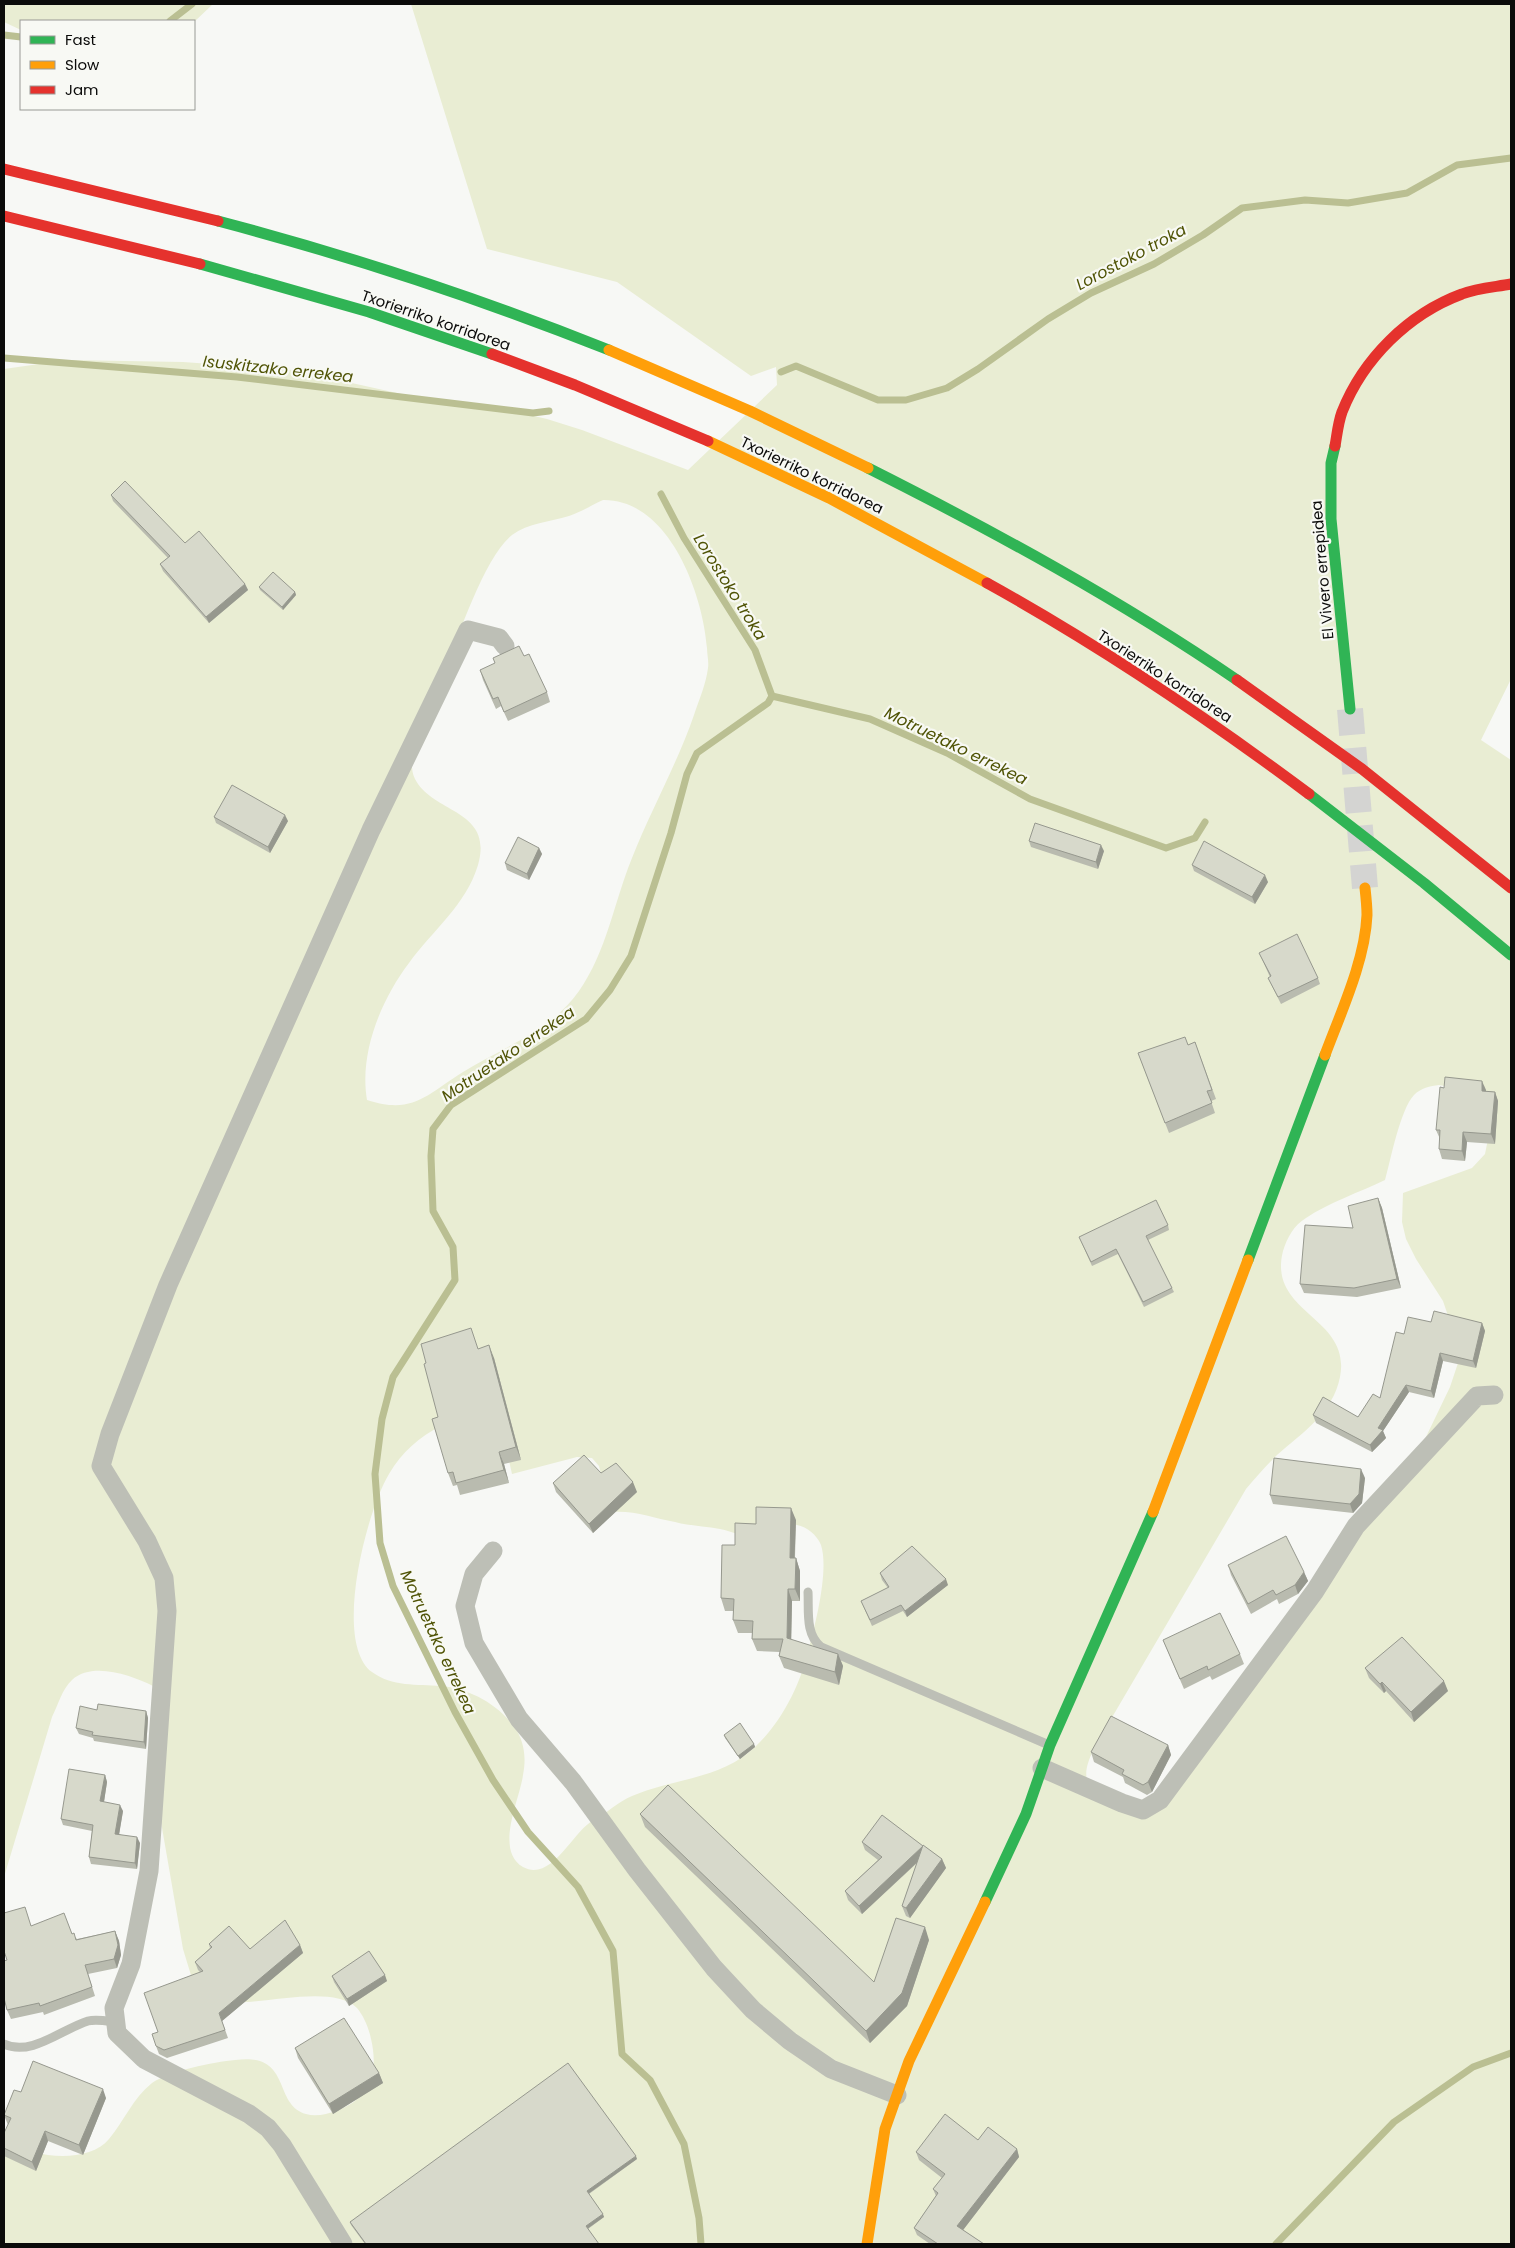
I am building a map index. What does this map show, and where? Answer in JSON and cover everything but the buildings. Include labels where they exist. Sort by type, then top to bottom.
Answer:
[{"type":"main road","name":"Txorierriko korridorea","points":[[4,169],[259,232],[444,289],[597,345],[755,412],[852,459],[965,518],[1128,609],[1270,702],[1372,778],[1511,888]]},
{"type":"main road","name":"Txorierriko korridorea","points":[[4,216],[172,256],[266,282],[430,332],[554,377],[647,415],[822,496],[944,558],[1009,595],[1149,681],[1215,726],[1341,818],[1511,955]]},
{"type":"main road","name":"El Vivero errepidea","points":[[1350,709],[1331,519],[1331,463],[1342,413],[1363,371],[1392,338],[1423,313],[1463,293],[1511,284]]},
{"type":"main road","points":[[866,2244],[885,2129],[896,2095],[909,2061],[1026,1814],[1050,1745],[1156,1506],[1346,1000],[1360,953],[1367,915],[1365,888]]},
{"type":"street","points":[[343,2244],[282,2145],[268,2128],[249,2114],[144,2059],[117,2033],[114,2008],[131,1964],[149,1871],[167,1611],[164,1578],[146,1541],[102,1466],[110,1434],[168,1285],[371,830],[468,630],[499,638],[505,646]]},
{"type":"street","points":[[1042,1768],[1122,1803],[1143,1810],[1160,1800],[1315,1591],[1356,1526],[1476,1396],[1494,1395]]},
{"type":"street","points":[[493,1552],[474,1574],[465,1606],[474,1643],[519,1719],[573,1782],[637,1870],[714,1968],[753,2010],[790,2042],[831,2069],[896,2095]]},
{"type":"lane","points":[[808,1592],[810,1634],[821,1647],[1050,1745]]},
{"type":"lane","points":[[4,2044],[11,2048],[32,2046],[90,2020],[116,2022]]},
{"type":"green space","points":[[4,4],[213,4],[195,21],[20,20],[20,30],[4,22]]},
{"type":"green space","points":[[411,4],[1511,4],[1511,679],[1481,740],[1511,760],[1511,2244],[4,2244],[4,2139],[27,2149],[54,2156],[75,2155],[94,2150],[109,2139],[139,2096],[152,2083],[180,2071],[235,2060],[253,2060],[266,2064],[274,2071],[289,2100],[296,2108],[310,2115],[325,2114],[348,2106],[364,2092],[369,2083],[374,2063],[371,2039],[366,2023],[357,2008],[346,2001],[331,1997],[315,1996],[231,2002],[217,1998],[194,1985],[183,1949],[161,1822],[153,1686],[124,1675],[101,1671],[81,1674],[72,1680],[63,1692],[52,1717],[4,1877],[4,369],[67,360],[183,362],[293,370],[415,397],[490,406],[547,419],[582,430],[688,470],[777,385],[776,367],[751,376],[617,282],[487,249]],"holes":[[[603,500],[626,504],[647,515],[664,532],[678,553],[690,577],[704,626],[708,666],[704,686],[687,733],[632,858],[597,960],[589,976],[568,1005],[541,1028],[478,1063],[418,1100],[408,1104],[396,1105],[367,1100],[366,1064],[369,1046],[381,1010],[409,963],[448,917],[465,893],[478,865],[481,847],[477,833],[470,822],[435,799],[415,779],[412,761],[424,715],[474,597],[492,560],[502,545],[518,531],[539,523],[569,516]],[[1439,1085],[1450,1087],[1489,1134],[1485,1154],[1472,1168],[1403,1193],[1402,1222],[1406,1239],[1416,1259],[1443,1301],[1461,1354],[1450,1387],[1425,1439],[1151,1800],[1103,1801],[1091,1788],[1086,1777],[1088,1763],[1104,1731],[1246,1489],[1277,1455],[1324,1412],[1336,1390],[1340,1377],[1340,1357],[1334,1340],[1297,1302],[1287,1289],[1281,1272],[1283,1251],[1287,1241],[1302,1221],[1334,1203],[1385,1180],[1404,1112],[1414,1095],[1426,1088]],[[441,1426],[502,1429],[512,1474],[577,1457],[592,1458],[599,1466],[611,1512],[636,1513],[739,1534],[753,1533],[783,1525],[797,1525],[811,1532],[819,1541],[823,1556],[823,1582],[815,1624],[805,1663],[794,1692],[779,1719],[759,1743],[735,1762],[722,1768],[646,1791],[622,1801],[586,1826],[553,1862],[543,1868],[534,1870],[523,1867],[515,1859],[510,1849],[509,1837],[524,1769],[524,1753],[520,1736],[511,1722],[494,1706],[463,1690],[452,1687],[405,1684],[380,1677],[372,1672],[360,1656],[355,1633],[354,1606],[357,1575],[371,1516],[380,1492],[389,1474],[400,1459],[418,1440]]]},
{"type":"waterway","points":[[171,20],[192,4]]},
{"type":"waterway","points":[[4,35],[20,37]]},
{"type":"waterway","name":"Lorostoko troka","points":[[781,372],[796,366],[878,400],[906,400],[947,388],[978,369],[1048,319],[1091,293],[1154,264],[1203,235],[1242,208],[1305,200],[1348,203],[1407,193],[1457,165],[1511,158]]},
{"type":"waterway","name":"Isuskitzako errekea","points":[[4,358],[237,377],[533,413],[549,411]]},
{"type":"waterway","name":"Lorostoko troka","points":[[661,494],[684,538],[755,650],[772,696]]},
{"type":"waterway","name":"Motruetako errekea","points":[[701,2244],[699,2218],[684,2144],[650,2080],[622,2054],[613,1951],[578,1887],[528,1832],[493,1780],[455,1712],[393,1586],[380,1543],[375,1474],[382,1419],[393,1377],[455,1280],[453,1247],[433,1211],[431,1156],[433,1129],[451,1105],[586,1019],[610,990],[631,956],[671,833],[687,774],[697,753],[768,703],[772,696],[870,719],[947,753],[1030,799],[1166,848],[1195,838],[1205,822]]},
{"type":"waterway","points":[[1276,2244],[1394,2122],[1473,2067],[1511,2053]]},
{"type":"tunnel","points":[[1350,709],[1365,888]]},
{"type":"traffic: fast","points":[[218,221],[268,234],[464,296],[609,350]]},
{"type":"traffic: fast","points":[[200,264],[369,312],[492,354]]},
{"type":"traffic: fast","points":[[1335,446],[1331,463],[1331,519],[1350,709]]},
{"type":"traffic: fast","points":[[868,468],[1056,568],[1148,622],[1237,680]]},
{"type":"traffic: fast","points":[[1309,794],[1424,883],[1511,955]]},
{"type":"traffic: fast","points":[[1248,1260],[1325,1055]]},
{"type":"traffic: fast","points":[[985,1902],[1026,1814],[1050,1745],[1153,1512]]},
{"type":"traffic: slow","points":[[609,350],[750,411],[868,468]]},
{"type":"traffic: slow","points":[[708,441],[829,498],[987,583]]},
{"type":"traffic: slow","points":[[1325,1055],[1351,986],[1362,950],[1367,915],[1365,888]]},
{"type":"traffic: slow","points":[[1153,1512],[1248,1260]]},
{"type":"traffic: slow","points":[[867,2244],[885,2129],[909,2061],[985,1902]]},
{"type":"traffic: jam","points":[[4,169],[218,221]]},
{"type":"traffic: jam","points":[[4,216],[200,264]]},
{"type":"traffic: jam","points":[[1335,446],[1342,412],[1362,374],[1375,357],[1406,326],[1423,313],[1462,294],[1474,290],[1511,284]]},
{"type":"traffic: jam","points":[[492,354],[575,385],[708,441]]},
{"type":"traffic: jam","points":[[987,583],[1070,631],[1151,683],[1231,737],[1309,794]]},
{"type":"traffic: jam","points":[[1237,680],[1362,769],[1511,888]]}]
